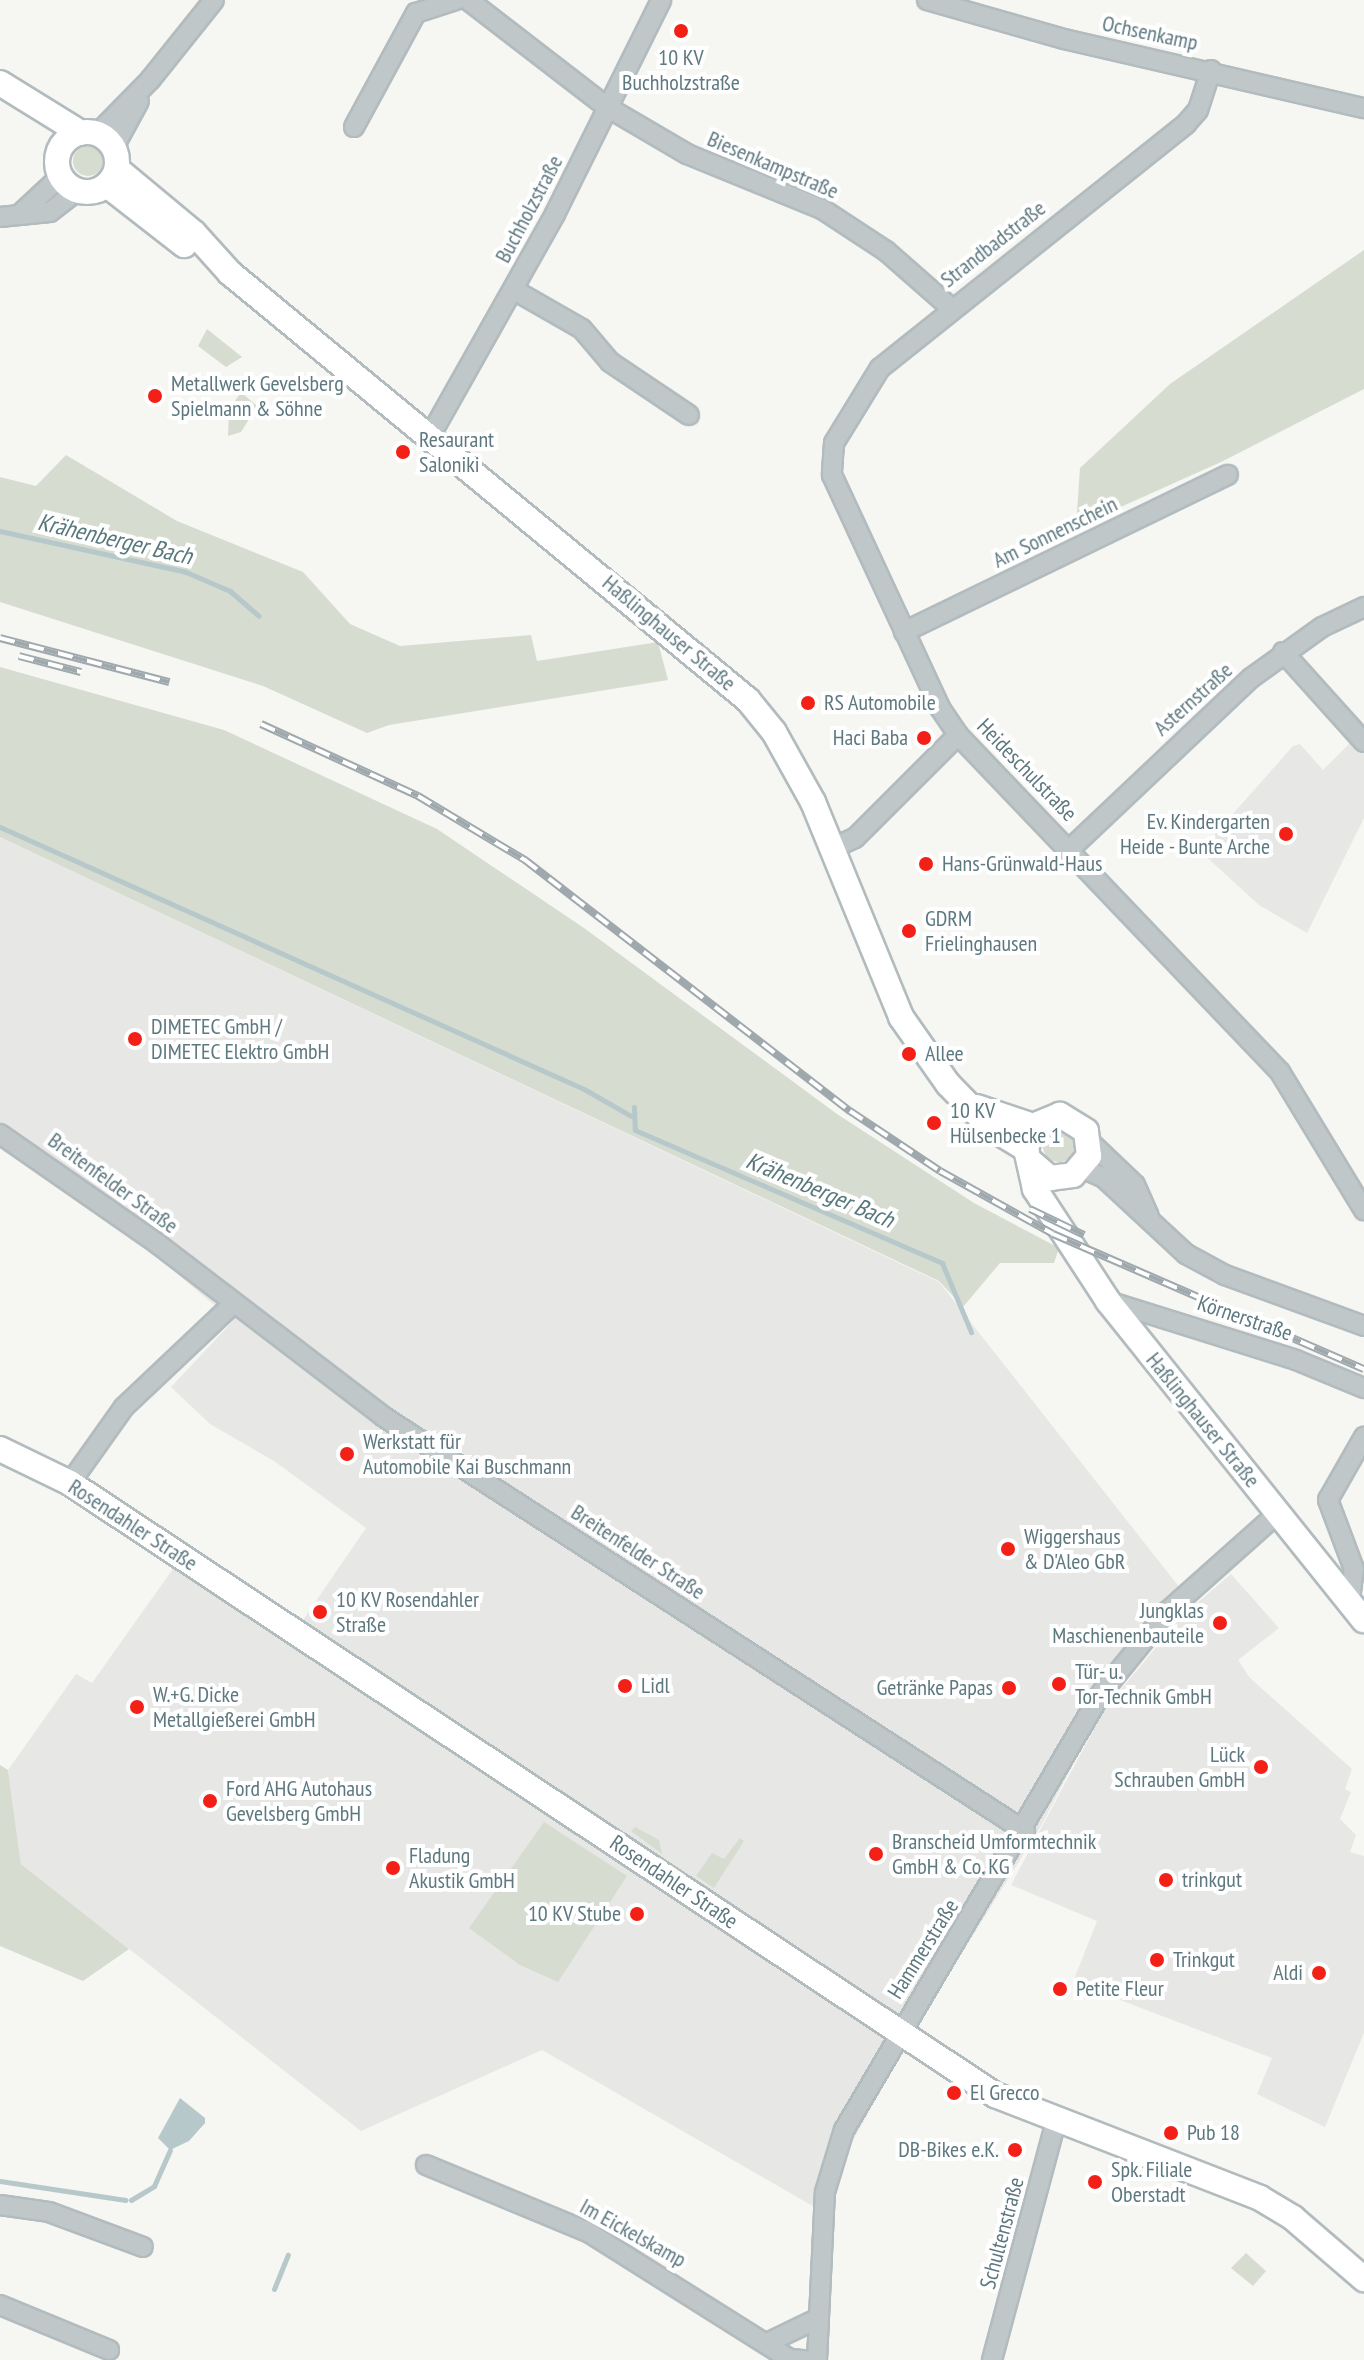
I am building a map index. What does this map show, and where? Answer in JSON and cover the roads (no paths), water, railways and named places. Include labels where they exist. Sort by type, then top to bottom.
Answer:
[{"type":"main road","name":"Haßlinghauser Straße","points":[[0,83],[103,154],[185,246],[230,273],[748,700],[799,773],[901,1017],[968,1104],[1029,1145],[1035,1189],[1054,1211],[1072,1251],[1108,1301],[1364,1620]]},
{"type":"main road","points":[[0,89],[61,149],[69,184],[103,154]]},
{"type":"main road","points":[[61,149],[103,154]]},
{"type":"main road","points":[[1054,1211],[1090,1142],[1079,1122],[1066,1116],[1045,1118],[1029,1145],[1040,1173],[1073,1173]]},
{"type":"main road","name":"Rosendahler Straße","points":[[0,1449],[70,1483],[528,1782],[899,2034],[995,2095],[1260,2198],[1293,2218],[1364,2279]]},
{"type":"street","points":[[103,154],[150,80],[214,0]]},
{"type":"street","points":[[354,127],[416,13],[456,0]]},
{"type":"street","name":"Biesenkampstraße","points":[[468,0],[607,107],[687,154],[822,209],[886,251],[950,307]]},
{"type":"street","name":"Buchholzstraße","points":[[430,436],[514,290],[661,0]]},
{"type":"street","name":"Ochsenkamp","points":[[927,0],[1064,39],[1211,70],[1364,108]]},
{"type":"street","name":"Strandbadstraße","points":[[832,475],[834,443],[880,368],[950,307],[1186,124],[1198,110],[1211,70]]},
{"type":"street","points":[[0,217],[20,214],[69,184]]},
{"type":"street","points":[[514,290],[582,329],[610,362],[689,415]]},
{"type":"street","name":"Heideschulstraße","points":[[832,475],[904,632],[958,735],[1280,1072],[1364,1210]]},
{"type":"street","name":"Am Sonnenschein","points":[[904,632],[1228,475]]},
{"type":"street","name":"Asternstraße","points":[[1070,849],[1283,652],[1364,607]]},
{"type":"street","points":[[1283,652],[1364,742]]},
{"type":"street","points":[[831,849],[855,838],[958,735]]},
{"type":"street","name":"Breitenfelder Straße","points":[[0,1134],[158,1244],[232,1305],[384,1417],[1025,1831]]},
{"type":"street","points":[[1090,1142],[1135,1185],[1155,1229]]},
{"type":"street","points":[[1073,1173],[1104,1178],[1155,1229],[1186,1254],[1225,1275],[1364,1326]]},
{"type":"street","name":"Körnerstraße","points":[[1108,1301],[1296,1360],[1364,1388]]},
{"type":"street","points":[[70,1483],[124,1407],[232,1305]]},
{"type":"street","points":[[1344,1320],[1364,1317]]},
{"type":"street","points":[[1350,1600],[1354,1569],[1328,1500],[1364,1437]]},
{"type":"street","name":"Hammerstraße","points":[[899,2034],[1025,1831],[1071,1741],[1132,1653],[1168,1611],[1278,1513]]},
{"type":"street","points":[[817,2360],[825,2192],[834,2156],[899,2034]]},
{"type":"street","name":"Schultenstraße","points":[[992,2360],[1057,2118]]},
{"type":"street","name":"Im Eickelskamp","points":[[426,2165],[588,2232],[790,2359],[806,2360]]},
{"type":"street","points":[[0,2205],[49,2212],[143,2247]]},
{"type":"street","points":[[0,2305],[109,2350]]},
{"type":"street","points":[[767,2343],[817,2319]]},
{"type":"waterway","name":"Krähenberger Bach","points":[[0,531],[186,572],[230,591],[259,616]]},
{"type":"waterway","points":[[0,827],[584,1089],[631,1116]]},
{"type":"waterway","name":"Krähenberger Bach","points":[[634,1107],[635,1130],[942,1263],[971,1332]]},
{"type":"waterway","points":[[131,2200],[154,2186],[170,2150]]},
{"type":"waterway","points":[[0,2181],[126,2200]]},
{"type":"waterway","points":[[274,2289],[288,2255]]},
{"type":"railway","points":[[0,638],[169,682]]},
{"type":"railway","points":[[19,656],[81,672]]},
{"type":"railway","points":[[261,724],[418,796],[525,860],[850,1111],[940,1171],[1053,1234],[1364,1369]]},
{"type":"railway","points":[[1030,1209],[1084,1235]]},
{"type":"place","name":"10 KV Buchholzstraße","points":[[681,31]]},
{"type":"place","name":"Metallwerk Gevelsberg Spielmann & Söhne","points":[[155,396]]},
{"type":"place","name":"Resaurant Saloniki","points":[[403,452]]},
{"type":"place","name":"RS Automobile","points":[[808,703]]},
{"type":"place","name":"Haci Baba","points":[[924,738]]},
{"type":"place","name":"Ev. Kindergarten Heide - Bunte Arche","points":[[1286,834]]},
{"type":"place","name":"Hans-Grünwald-Haus","points":[[926,864]]},
{"type":"place","name":"GDRM Frielinghausen","points":[[909,931]]},
{"type":"place","name":"DIMETEC GmbH / DIMETEC Elektro GmbH","points":[[135,1039]]},
{"type":"place","name":"Allee","points":[[909,1054]]},
{"type":"place","name":"10 KV Hülsenbecke 1","points":[[934,1123]]},
{"type":"place","name":"Werkstatt für Automobile Kai Buschmann","points":[[347,1454]]},
{"type":"place","name":"Wiggershaus & D'Aleo GbR","points":[[1008,1549]]},
{"type":"place","name":"10 KV Rosendahler Straße","points":[[320,1612]]},
{"type":"place","name":"Jungklas Maschienenbauteile","points":[[1220,1623]]},
{"type":"place","name":"Tür- u. Tor-Technik GmbH","points":[[1059,1684]]},
{"type":"place","name":"Lidl","points":[[625,1686]]},
{"type":"place","name":"Getränke Papas","points":[[1009,1688]]},
{"type":"place","name":"W.+G. Dicke Metallgießerei GmbH","points":[[137,1707]]},
{"type":"place","name":"Lück Schrauben GmbH","points":[[1261,1767]]},
{"type":"place","name":"Ford AHG Autohaus Gevelsberg GmbH","points":[[210,1801]]},
{"type":"place","name":"Branscheid Umformtechnik GmbH & Co. KG","points":[[876,1854]]},
{"type":"place","name":"Fladung Akustik GmbH","points":[[393,1868]]},
{"type":"place","name":"trinkgut","points":[[1166,1880]]},
{"type":"place","name":"10 KV Stube","points":[[637,1914]]},
{"type":"place","name":"Trinkgut","points":[[1157,1960]]},
{"type":"place","name":"Aldi","points":[[1319,1973]]},
{"type":"place","name":"Petite Fleur","points":[[1060,1989]]},
{"type":"place","name":"El Grecco","points":[[954,2093]]},
{"type":"place","name":"Pub 18","points":[[1171,2133]]},
{"type":"place","name":"DB-Bikes e.K.","points":[[1015,2150]]},
{"type":"place","name":"Spk. Filiale Oberstadt","points":[[1095,2182]]}]
